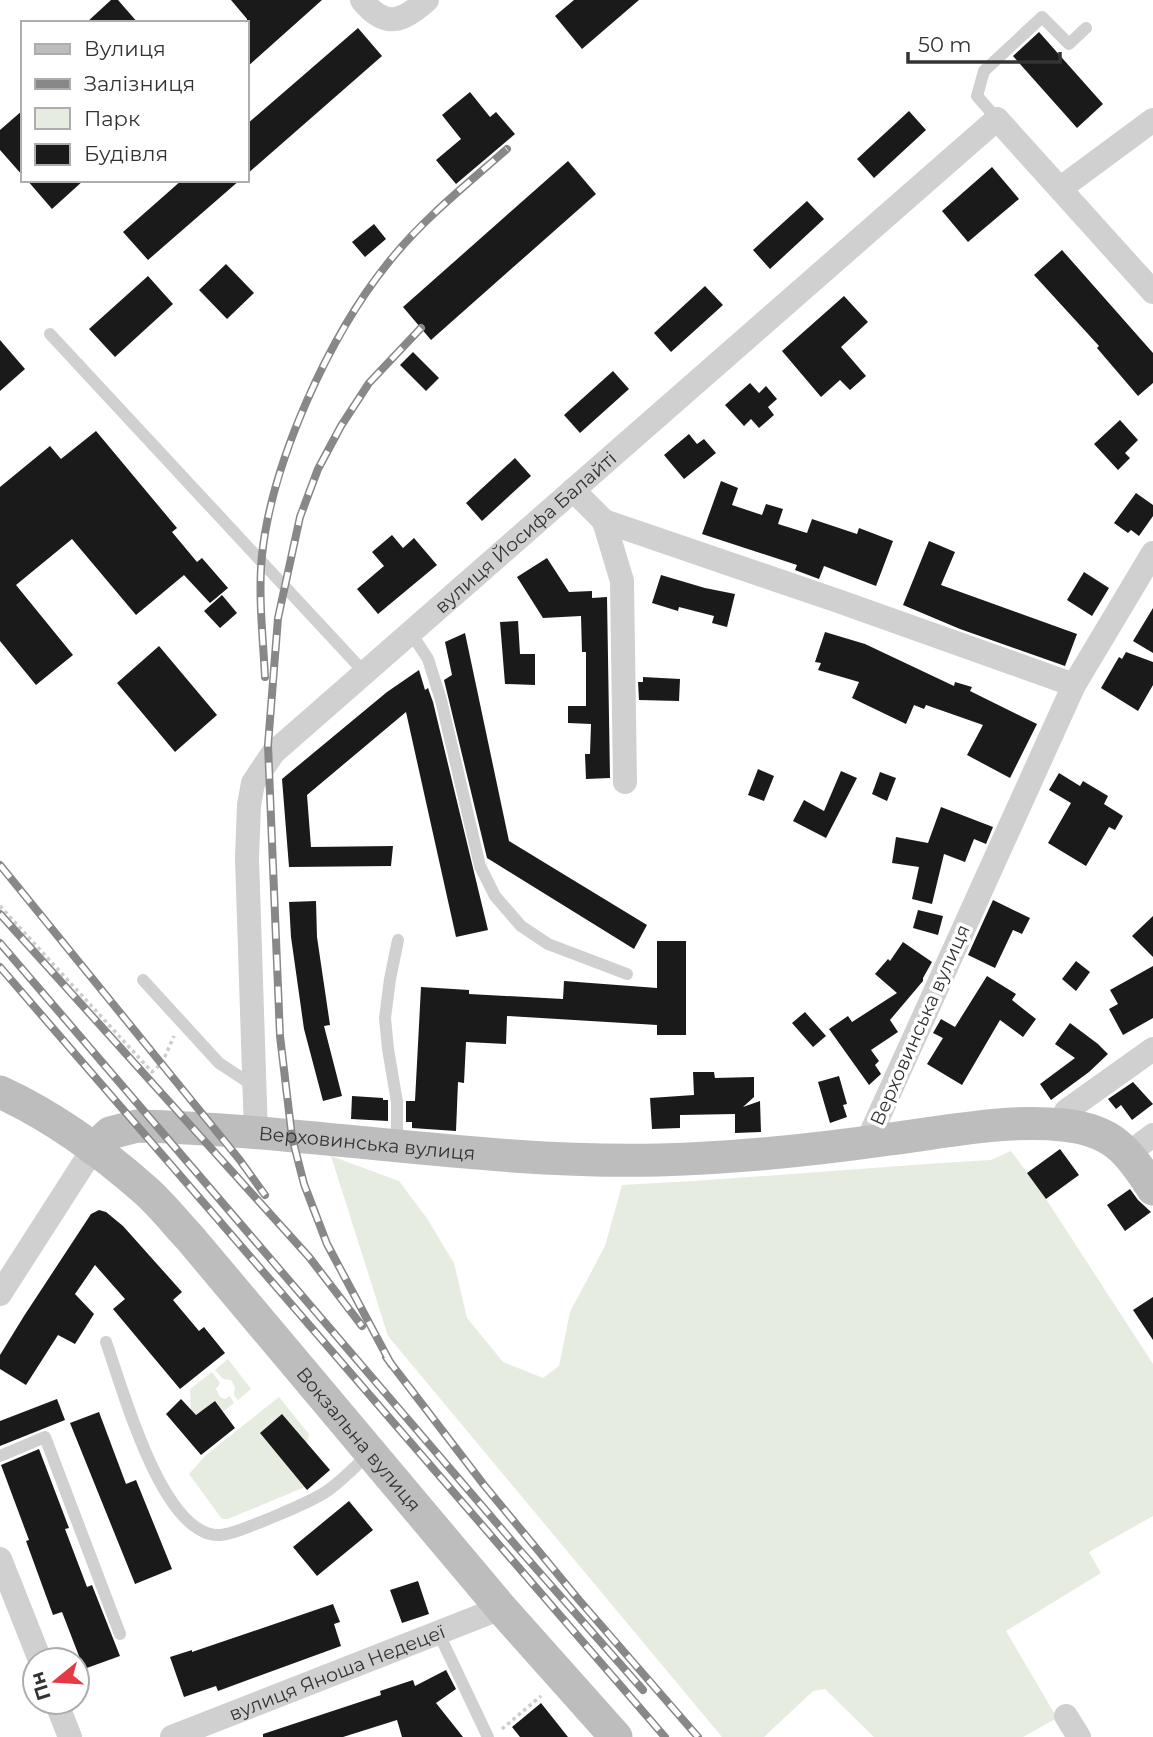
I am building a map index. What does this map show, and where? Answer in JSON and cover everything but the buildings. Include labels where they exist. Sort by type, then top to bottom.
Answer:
[{"type":"street","points":[[362,0],[380,17],[393,20],[406,17],[427,0]]},
{"type":"street","points":[[997,119],[1153,292]]},
{"type":"street","name":"вулиця Йосифа Балайті","points":[[256,1134],[247,858],[249,805],[253,783],[273,752],[997,119]]},
{"type":"street","points":[[1061,188],[1153,120]]},
{"type":"street","points":[[573,490],[604,521],[1074,685]]},
{"type":"street","points":[[604,521],[622,581],[625,782]]},
{"type":"street","name":"Верховинська вулиця","points":[[93,1149],[110,1133],[137,1126],[576,1159],[734,1157],[867,1142],[1074,685],[1153,553]]},
{"type":"street","points":[[1061,1124],[1066,1111],[1153,1049]]},
{"type":"street","name":"Вокзальна вулиця","points":[[0,1092],[26,1104],[93,1149],[146,1191],[502,1608],[616,1737]]},
{"type":"street","points":[[867,1142],[985,1127],[1061,1124],[1141,1144],[1153,1189]]},
{"type":"street","points":[[0,1294],[93,1149]]},
{"type":"street","points":[[0,1559],[34,1646]]},
{"type":"street","name":"вулиця Яноша Недецеї","points":[[172,1737],[502,1608]]},
{"type":"street","points":[[62,1716],[70,1737]]},
{"type":"lane","points":[[997,119],[977,96],[984,71],[1042,17],[1069,44],[1086,29]]},
{"type":"lane","points":[[50,334],[365,673]]},
{"type":"lane","points":[[411,633],[428,659],[441,700],[480,866],[495,896],[521,926],[548,944],[627,974]]},
{"type":"lane","points":[[397,1146],[397,1102],[386,1018],[398,940]]},
{"type":"lane","points":[[143,980],[219,1063],[254,1086]]},
{"type":"lane","points":[[106,1342],[149,1462],[180,1513],[202,1531],[220,1535],[294,1509],[326,1492],[371,1452]]},
{"type":"lane","points":[[0,1456],[45,1437],[120,1634]]},
{"type":"lane","points":[[439,1634],[488,1737]]},
{"type":"path","points":[[0,906],[152,1072],[162,1063],[180,1022]]},
{"type":"path","points":[[502,1729],[541,1696]]},
{"type":"green space","points":[[1011,1151],[1046,1199],[1153,1364],[1153,1516],[1089,1552],[1101,1573],[1006,1631],[1057,1718],[1023,1737],[874,1737],[825,1689],[813,1691],[764,1737],[722,1737],[388,1336],[331,1156],[399,1181],[426,1217],[454,1263],[467,1318],[503,1362],[543,1378],[559,1366],[570,1312],[605,1246],[622,1185],[991,1160]]},
{"type":"green space","points":[[228,1359],[251,1389],[238,1400],[234,1395],[235,1387],[231,1380],[223,1379],[215,1370]]},
{"type":"green space","points":[[212,1372],[220,1383],[216,1389],[220,1397],[225,1399],[230,1396],[234,1403],[223,1412],[199,1412],[179,1422],[191,1409],[190,1389]]},
{"type":"green space","points":[[279,1397],[309,1434],[307,1443],[282,1414],[260,1433],[305,1487],[228,1519],[222,1519],[189,1474],[206,1455]]},
{"type":"railway","points":[[265,677],[261,601],[262,555],[278,480],[307,402],[345,326],[388,263],[430,218],[507,149]]},
{"type":"railway","points":[[391,1364],[327,1244],[304,1184],[292,1137],[280,1036],[268,745],[278,618],[300,517],[318,469],[341,426],[369,383],[421,328]]},
{"type":"railway","points":[[0,865],[239,1159],[265,1195]]},
{"type":"railway","points":[[0,914],[309,1257],[362,1326]]},
{"type":"railway","points":[[0,943],[643,1690]]},
{"type":"railway","points":[[0,967],[665,1737]]},
{"type":"railway","points":[[386,1357],[484,1485],[698,1737]]}]
